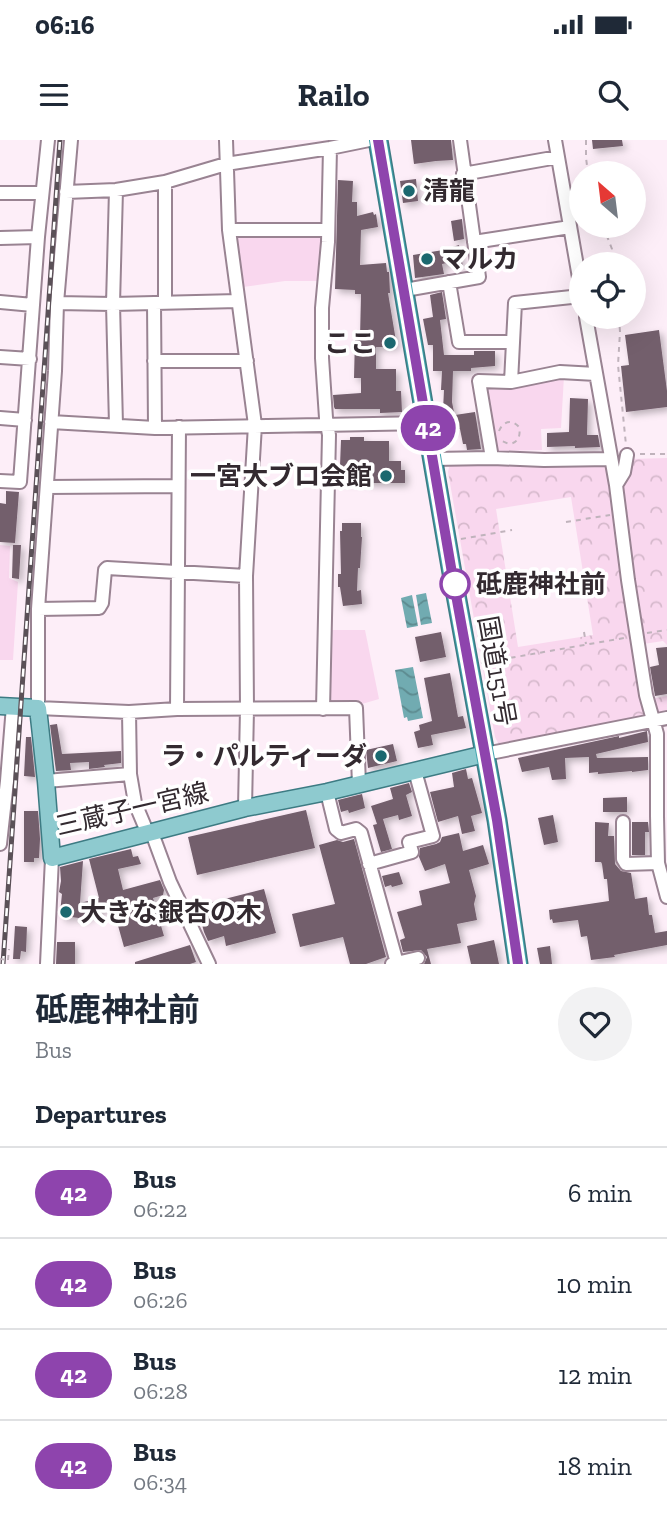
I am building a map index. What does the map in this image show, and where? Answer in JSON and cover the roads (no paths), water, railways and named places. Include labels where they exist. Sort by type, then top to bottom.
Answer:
[{"type":"highway","name":"国道151号","points":[[378,140],[431,428],[433,458],[497,820],[518,964]]},
{"type":"main road","points":[[6,706],[38,708]]},
{"type":"main road","name":"三蔵子一宮線","points":[[38,708],[52,858],[245,808],[327,792],[485,754]]},
{"type":"street","points":[[0,481],[20,482],[48,140]]},
{"type":"street","points":[[71,140],[57,303],[55,371],[38,609],[38,708],[130,712],[177,709],[356,708],[359,784]]},
{"type":"street","points":[[226,140],[229,230],[255,425],[246,576],[245,808]]},
{"type":"street","points":[[66,192],[117,190],[164,182],[226,164],[369,140]]},
{"type":"street","points":[[405,290],[479,276],[460,140]]},
{"type":"street","points":[[555,140],[569,221]]},
{"type":"street","points":[[323,709],[329,435],[322,358],[322,321],[330,148]]},
{"type":"street","points":[[463,174],[558,157]]},
{"type":"street","points":[[155,428],[155,361],[164,182]]},
{"type":"street","points":[[116,425],[113,304],[117,190]]},
{"type":"street","points":[[0,193],[42,193]]},
{"type":"street","points":[[474,242],[569,227]]},
{"type":"street","points":[[229,230],[328,230]]},
{"type":"street","points":[[0,238],[38,237]]},
{"type":"street","points":[[449,282],[459,342],[512,342]]},
{"type":"street","points":[[511,382],[515,303],[569,297]]},
{"type":"street","points":[[57,303],[239,301]]},
{"type":"street","points":[[0,302],[33,305]]},
{"type":"street","points":[[588,329],[616,485],[646,695],[657,734],[662,786],[658,863],[667,897]]},
{"type":"street","points":[[0,357],[30,359]]},
{"type":"street","points":[[155,361],[247,361]]},
{"type":"street","points":[[492,458],[479,381],[511,382],[560,372],[596,374]]},
{"type":"street","points":[[0,418],[25,420]]},
{"type":"street","points":[[51,422],[155,428],[255,425],[431,428]]},
{"type":"street","points":[[177,709],[179,427]]},
{"type":"street","points":[[616,485],[624,472],[626,455]]},
{"type":"street","points":[[433,458],[611,459]]},
{"type":"street","points":[[47,487],[177,486]]},
{"type":"street","points":[[38,609],[99,608],[107,568],[246,576]]},
{"type":"street","points":[[0,844],[7,781],[6,706]]},
{"type":"street","points":[[130,712],[130,774],[135,803],[209,964]]},
{"type":"street","points":[[485,754],[667,718]]},
{"type":"street","points":[[369,864],[412,852],[409,842],[433,836],[415,771]]},
{"type":"street","points":[[46,781],[130,774]]},
{"type":"street","points":[[327,792],[336,829],[341,833],[356,830],[361,833],[395,963],[418,958]]},
{"type":"street","points":[[622,822],[623,859],[626,864],[658,863]]},
{"type":"street","points":[[47,964],[52,858]]},
{"type":"water","points":[[426,593],[432,623],[421,625],[416,595]]},
{"type":"water","points":[[412,595],[418,626],[407,628],[401,598]]},
{"type":"water","points":[[413,667],[423,718],[408,721],[407,717],[404,718],[395,670]]},
{"type":"railway","points":[[3,964],[60,140]]},
{"type":"place","name":"清龍","points":[[409,191]]},
{"type":"place","name":"マルカ","points":[[427,259]]},
{"type":"place","name":"ここ","points":[[390,343]]},
{"type":"place","name":"一宮大ブロ会館","points":[[386,476]]},
{"type":"place","name":"砥鹿神社前","points":[[455,584]]},
{"type":"place","name":"ラ・パルティーダ","points":[[381,756]]},
{"type":"place","name":"大きな銀杏の木","points":[[66,912]]}]
